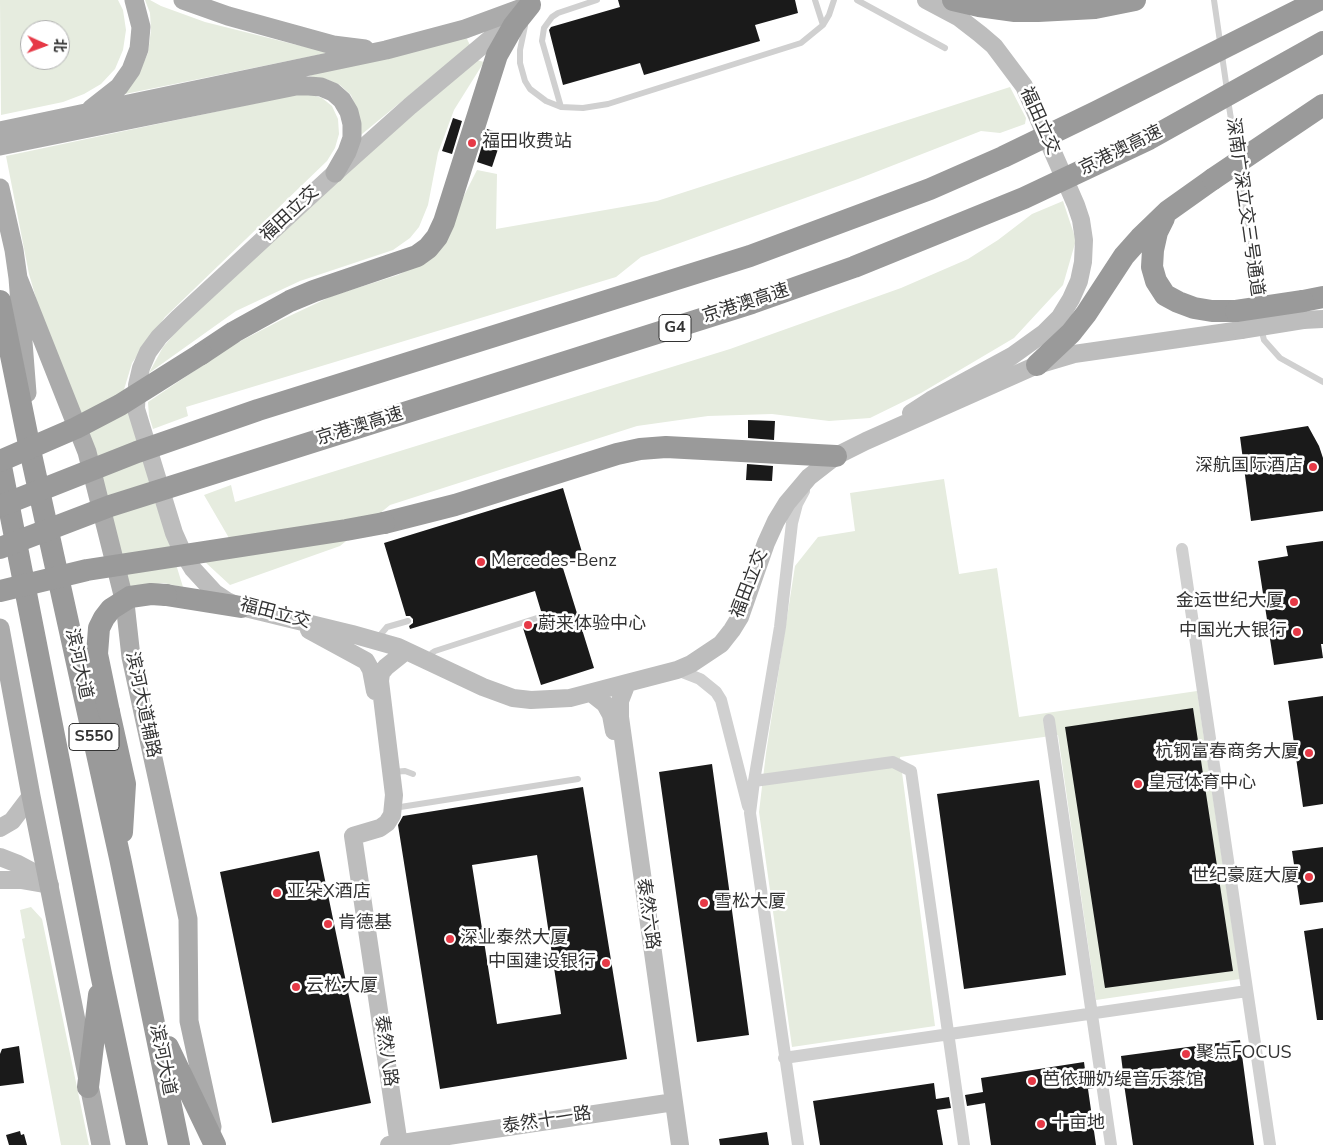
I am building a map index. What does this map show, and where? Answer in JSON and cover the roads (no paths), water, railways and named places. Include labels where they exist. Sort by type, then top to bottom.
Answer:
[{"type":"highway","points":[[953,0],[1006,10],[1038,11],[1095,8],[1134,0]]},
{"type":"highway","points":[[0,506],[137,452],[249,413],[750,256],[912,196],[1003,157],[1319,0]]},
{"type":"highway","points":[[0,464],[100,416],[234,332],[290,301],[417,256],[428,248],[437,237],[444,222],[497,55],[514,25],[533,2]]},
{"type":"highway","name":"京港澳高速","points":[[0,548],[110,506],[752,303],[854,267],[1024,198],[1149,139],[1323,42]]},
{"type":"highway","points":[[1037,365],[1070,333],[1086,314],[1124,256],[1168,211],[1323,105]]},
{"type":"highway","points":[[1168,211],[1157,232],[1152,250],[1152,267],[1156,281],[1165,295],[1194,308],[1212,311],[1238,320],[1310,306]]},
{"type":"highway","name":"滨河大道","points":[[0,301],[32,459],[120,858],[179,1145]]},
{"type":"highway","points":[[0,590],[96,568],[384,523],[447,507],[617,454],[640,449],[666,447],[828,462]]},
{"type":"highway","name":"滨河大道","points":[[0,464],[101,974],[137,1145]]},
{"type":"highway","points":[[120,858],[125,784],[97,654],[99,628],[111,609],[130,597],[151,594],[166,595],[241,607]]},
{"type":"highway","points":[[88,1087],[101,974]]},
{"type":"highway","points":[[153,1015],[216,1145]]},
{"type":"main road","points":[[84,121],[119,87],[131,70],[139,48],[141,27],[134,0]]},
{"type":"main road","points":[[183,0],[228,16],[333,44],[363,49],[386,50]]},
{"type":"main road","points":[[0,146],[84,121],[386,50],[465,29],[533,2]]},
{"type":"main road","points":[[0,131],[84,121],[296,86],[321,87],[333,92],[342,100],[349,112],[352,124],[352,138],[347,152],[335,172]]},
{"type":"main road","name":"滨河大道辅路","points":[[0,188],[14,250],[18,278],[32,459]]},
{"type":"main road","name":"滨河大道辅路","points":[[18,278],[87,452],[125,603],[131,657],[188,919],[189,1021],[216,1145]]},
{"type":"main road","points":[[0,628],[31,796],[101,1145]]},
{"type":"street","name":"福田立交","points":[[533,2],[335,172],[159,337],[148,352],[141,368],[136,409],[174,533],[182,552],[193,569],[215,593],[241,607],[375,640],[406,651],[483,687],[505,690],[531,700],[549,700],[570,698],[676,670],[692,664],[708,654],[721,644],[732,630],[746,603],[766,543],[776,521],[800,487],[828,462],[866,441],[931,400],[1012,356],[1044,333],[1060,317],[1071,299],[1079,281],[1083,262],[1084,240],[1079,212],[1024,86],[994,46],[958,18],[926,0]]},
{"type":"street","points":[[1310,306],[1323,320]]},
{"type":"street","name":"福田立交","points":[[866,441],[1037,365],[1074,354],[1238,320]]},
{"type":"street","points":[[750,813],[780,627],[792,523],[797,504],[803,493],[828,462]]},
{"type":"street","points":[[1182,550],[1270,1145]]},
{"type":"street","points":[[292,620],[363,660],[370,666],[393,806]]},
{"type":"street","points":[[393,806],[394,795],[380,680],[381,673],[386,666],[406,651]]},
{"type":"street","points":[[676,670],[700,679],[716,692],[721,700],[750,813],[798,1145]]},
{"type":"street","name":"泰然六路","points":[[627,683],[620,701],[620,717],[670,1102],[673,1145]]},
{"type":"street","name":"泰然六路","points":[[591,692],[605,704],[612,722],[670,1102],[680,1145]]},
{"type":"street","points":[[1049,720],[1111,1145]]},
{"type":"street","points":[[754,780],[893,762],[911,771],[964,1145]]},
{"type":"street","points":[[0,828],[12,821],[31,796]]},
{"type":"street","name":"泰然八路","points":[[393,806],[390,819],[384,826],[353,836],[395,1145]]},
{"type":"street","points":[[0,857],[33,872],[50,885]]},
{"type":"street","points":[[0,880],[20,880],[50,885]]},
{"type":"street","points":[[784,1058],[1247,991]]},
{"type":"street","name":"泰然十一路","points":[[395,1145],[670,1102]]},
{"type":"lane","points":[[561,106],[542,41],[544,28],[558,12],[597,0]]},
{"type":"lane","points":[[815,0],[823,24]]},
{"type":"lane","points":[[533,2],[520,50],[521,72],[530,90],[538,97],[561,106],[583,108],[608,104],[790,48],[809,38],[823,24],[829,15],[834,0]]},
{"type":"lane","points":[[857,0],[945,48]]},
{"type":"lane","name":"深南广深立交三号通道","points":[[1214,0],[1262,335],[1268,347],[1280,358],[1323,382]]},
{"type":"lane","points":[[428,661],[434,650],[543,616]]},
{"type":"lane","points":[[375,640],[387,627],[408,621]]},
{"type":"lane","points":[[391,772],[405,771],[414,774]]},
{"type":"lane","points":[[393,806],[578,779]]},
{"type":"place","name":"福田收费站","points":[[472,143]]},
{"type":"place","name":"深航国际酒店","points":[[1313,467]]},
{"type":"place","name":"Mercedes-Benz","points":[[481,562]]},
{"type":"place","name":"金运世纪大厦","points":[[1294,602]]},
{"type":"place","name":"蔚来体验中心","points":[[528,625]]},
{"type":"place","name":"中国光大银行","points":[[1297,632]]},
{"type":"place","name":"杭钢富春商务大厦","points":[[1309,753]]},
{"type":"place","name":"皇冠体育中心","points":[[1138,784]]},
{"type":"place","name":"世纪豪庭大厦","points":[[1309,877]]},
{"type":"place","name":"亚朵X酒店","points":[[277,893]]},
{"type":"place","name":"雪松大厦","points":[[704,903]]},
{"type":"place","name":"肯德基","points":[[328,924]]},
{"type":"place","name":"深业泰然大厦","points":[[450,939]]},
{"type":"place","name":"中国建设银行","points":[[606,963]]},
{"type":"place","name":"云松大厦","points":[[296,987]]},
{"type":"place","name":"聚点FOCUS","points":[[1186,1054]]},
{"type":"place","name":"芭依珊奶缇音乐茶馆","points":[[1032,1081]]},
{"type":"place","name":"十亩地","points":[[1041,1124]]}]
